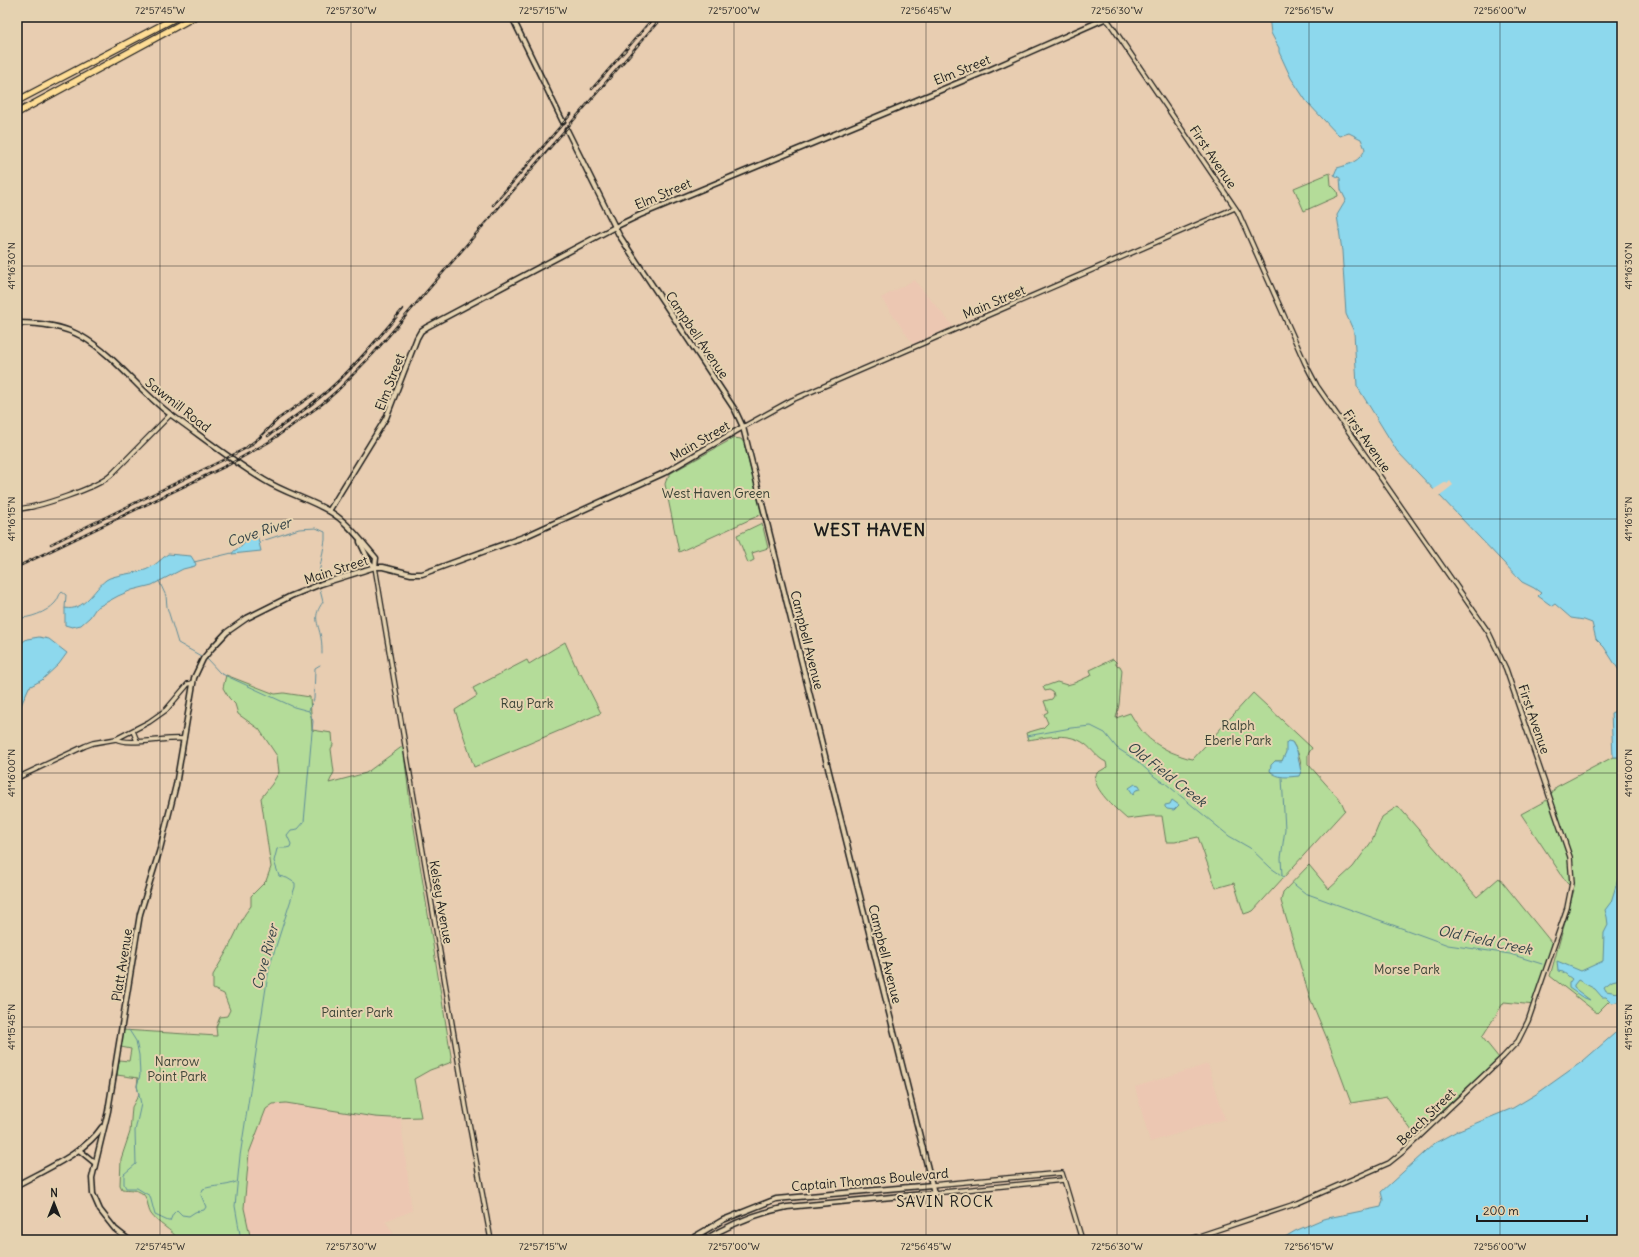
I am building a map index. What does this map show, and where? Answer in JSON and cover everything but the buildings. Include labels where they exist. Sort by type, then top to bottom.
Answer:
[{"type":"highway","points":[[17,101],[177,17]]},
{"type":"highway","points":[[17,113],[194,17]]},
{"type":"main road","points":[[512,17],[563,122]]},
{"type":"main road","name":"Elm Street","points":[[329,511],[386,418],[417,338],[424,328],[614,227],[681,197],[989,70],[1105,18]]},
{"type":"main road","name":"Campbell Avenue","points":[[567,130],[614,227],[735,410],[744,427],[934,1193]]},
{"type":"main road","name":"Sawmill Road","points":[[17,323],[53,326],[88,340],[106,352],[140,388],[171,414],[264,480],[329,511],[346,524],[376,558],[375,567]]},
{"type":"main road","name":"Main Street","points":[[193,683],[200,665],[212,648],[226,633],[247,618],[297,594],[375,567],[383,567],[411,574],[422,574],[526,536],[664,473],[744,427]]},
{"type":"main road","points":[[360,540],[370,563],[375,567]]},
{"type":"main road","name":"Platt Avenue","points":[[129,1240],[115,1230],[108,1222],[96,1202],[92,1186],[95,1163],[103,1126],[108,1111],[140,914],[165,830],[184,739],[193,683]]},
{"type":"main road","points":[[17,1185],[79,1150],[94,1138],[103,1126]]},
{"type":"main road","points":[[79,1150],[95,1163]]},
{"type":"main road","name":"Captain Thomas Boulevard","points":[[689,1240],[728,1217],[776,1199],[932,1185]]},
{"type":"main road","name":"Captain Thomas Boulevard","points":[[704,1240],[732,1224],[787,1207],[934,1193]]},
{"type":"street","name":"First Avenue","points":[[1105,18],[1235,208],[1314,381],[1489,633],[1501,656],[1567,846],[1573,874],[1571,894]]},
{"type":"street","name":"Main Street","points":[[744,427],[792,400],[1235,208]]},
{"type":"street","points":[[17,509],[34,506],[101,483],[111,475],[171,414]]},
{"type":"street","name":"Kelsey Avenue","points":[[375,567],[466,1107],[491,1240]]},
{"type":"street","points":[[17,778],[85,746],[116,739],[133,731],[166,710],[185,686],[193,683]]},
{"type":"street","points":[[133,731],[138,741]]},
{"type":"street","points":[[116,739],[124,742],[173,738],[184,739]]},
{"type":"street","name":"Beach Street","points":[[1187,1240],[1298,1203],[1383,1166],[1398,1157],[1504,1057],[1522,1035],[1571,894]]},
{"type":"street","name":"Captain Thomas Boulevard","points":[[932,1185],[1062,1173],[1064,1180],[934,1193]]},
{"type":"street","points":[[1064,1180],[1082,1240]]},
{"type":"shaded area","points":[[914,280],[953,326],[913,344],[881,298]]},
{"type":"shaded area","points":[[1208,1064],[1225,1119],[1150,1142],[1135,1087]]},
{"type":"shaded area","points":[[227,1102],[399,1106],[412,1211],[385,1221],[393,1233],[390,1240],[235,1240]]},
{"type":"green space","points":[[1330,173],[1331,185],[1337,191],[1338,196],[1304,211],[1294,188]]},
{"type":"green space","name":"West Haven Green","points":[[734,438],[741,439],[744,443],[762,514],[679,552],[665,484],[667,478],[671,473]]},
{"type":"green space","points":[[762,523],[768,548],[752,553],[754,560],[748,563],[737,535]]},
{"type":"green space","name":"Ray Park","points":[[565,642],[579,674],[581,674],[601,713],[474,767],[455,710],[477,696],[473,688],[527,660],[529,664]]},
{"type":"green space","name":"Ralph Eberle Park","points":[[1113,659],[1116,662],[1116,665],[1120,666],[1122,670],[1119,705],[1116,718],[1130,713],[1139,727],[1152,741],[1171,752],[1187,758],[1193,759],[1253,693],[1312,748],[1308,754],[1308,764],[1341,801],[1345,810],[1253,911],[1244,914],[1234,883],[1216,888],[1198,837],[1175,842],[1166,842],[1162,816],[1127,819],[1113,806],[1099,790],[1095,779],[1097,773],[1107,767],[1106,762],[1085,744],[1079,740],[1058,736],[1028,740],[1026,733],[1043,728],[1048,723],[1044,714],[1048,712],[1044,701],[1052,699],[1054,696],[1053,692],[1049,690],[1045,691],[1043,687],[1057,682],[1067,685],[1074,683],[1092,675],[1090,670]],"holes":[[[1292,742],[1301,763],[1298,776],[1275,761],[1282,761]]]},
{"type":"green space","points":[[226,675],[275,694],[284,693],[310,697],[312,730],[332,733],[333,745],[331,749],[334,772],[329,783],[366,773],[403,746],[410,803],[452,1062],[430,1070],[414,1079],[421,1117],[375,1117],[286,1103],[273,1104],[266,1109],[249,1153],[244,1208],[251,1240],[179,1240],[151,1214],[146,1199],[141,1192],[122,1189],[120,1185],[121,1159],[130,1132],[132,1107],[139,1094],[137,1086],[138,1078],[117,1075],[119,1060],[129,1061],[131,1049],[121,1047],[123,1030],[217,1036],[216,1027],[220,1017],[227,1016],[230,1010],[224,994],[213,989],[213,975],[228,949],[245,914],[251,906],[251,896],[266,881],[271,867],[261,798],[279,772],[277,756],[259,729],[238,714],[235,704],[223,688]]},
{"type":"green space","points":[[1613,757],[1622,757],[1622,988],[1597,1013],[1550,976],[1574,890],[1567,883],[1521,814],[1547,800],[1556,787]]},
{"type":"green space","name":"Morse Park","points":[[1398,806],[1477,897],[1499,878],[1555,947],[1535,1005],[1504,1002],[1482,1037],[1499,1058],[1415,1135],[1387,1097],[1351,1103],[1310,998],[1281,901],[1283,892],[1309,865],[1329,889],[1353,867],[1372,841],[1382,817]]},
{"type":"water","points":[[1269,17],[1622,17],[1622,675],[1604,647],[1596,639],[1592,623],[1571,618],[1555,604],[1552,606],[1538,596],[1541,593],[1522,582],[1397,451],[1357,386],[1354,332],[1346,314],[1342,251],[1337,215],[1346,200],[1341,190],[1340,178],[1334,175],[1337,168],[1350,164],[1360,157],[1365,149],[1361,139],[1349,133],[1339,136],[1307,102],[1291,78],[1279,52],[1279,48],[1271,33]]},
{"type":"water","points":[[255,533],[257,534],[261,551],[232,554],[245,543],[246,539]]},
{"type":"water","points":[[168,554],[191,556],[196,564],[195,566],[183,569],[152,585],[132,590],[118,596],[96,608],[90,617],[81,625],[72,627],[65,625],[65,608],[78,607],[109,578],[148,569]]},
{"type":"water","points":[[39,637],[49,639],[67,653],[59,664],[42,680],[29,687],[19,710],[17,710],[17,649],[21,643],[27,639]]},
{"type":"water","points":[[1622,708],[1622,757],[1613,757],[1611,713]]},
{"type":"water","points":[[1288,741],[1292,742],[1297,751],[1301,772],[1299,776],[1280,776],[1273,774],[1270,771],[1271,765],[1275,761],[1282,761],[1286,752],[1286,743]]},
{"type":"water","points":[[1135,784],[1139,785],[1141,789],[1136,790],[1133,794],[1129,788]]},
{"type":"water","points":[[1172,800],[1179,805],[1174,810],[1167,809],[1165,805],[1170,804]]},
{"type":"water","points":[[1622,866],[1622,976],[1620,979],[1612,981],[1604,987],[1606,991],[1618,993],[1622,997],[1622,1001],[1612,1003],[1606,997],[1602,997],[1595,989],[1578,980],[1574,985],[1574,988],[1590,1000],[1582,997],[1569,988],[1569,983],[1572,979],[1563,972],[1558,971],[1557,961],[1581,971],[1603,961],[1604,933],[1608,925],[1605,910],[1611,902]]},
{"type":"water","points":[[1622,1027],[1622,1240],[1280,1240],[1295,1231],[1323,1219],[1381,1207],[1383,1200],[1381,1192],[1435,1143],[1459,1130],[1513,1108],[1538,1093],[1583,1061]]},
{"type":"pier","points":[[1450,481],[1453,485],[1439,496],[1433,490],[1446,482],[1447,484]]},
{"type":"waterway","name":"Cove River","points":[[259,542],[299,529],[316,528],[325,532],[318,579]]},
{"type":"waterway","name":"Cove River","points":[[194,562],[232,553]]},
{"type":"waterway","name":"Cove River","points":[[159,581],[166,596],[167,607],[178,643],[201,656]]},
{"type":"waterway","name":"Cove River","points":[[320,590],[323,602],[318,612],[317,620],[322,654]]},
{"type":"waterway","name":"Cove River","points":[[17,618],[32,616],[43,612],[56,602],[62,592],[66,595],[65,608]]},
{"type":"waterway","name":"Cove River","points":[[207,659],[220,673],[294,707],[309,711],[313,721],[304,822],[298,829],[291,830],[287,835],[291,844],[290,847],[277,849],[274,861],[279,876],[287,878],[295,883],[295,887],[269,968],[240,1156],[235,1206],[241,1240]]},
{"type":"waterway","name":"Cove River","points":[[309,710],[314,699],[315,668],[320,665]]},
{"type":"waterway","name":"Old Field Creek","points":[[1027,736],[1091,726],[1105,733],[1117,748],[1137,761],[1229,836],[1250,848],[1271,868],[1284,877]]},
{"type":"waterway","points":[[1282,778],[1285,829],[1281,858],[1282,875]]},
{"type":"waterway","name":"Old Field Creek","points":[[1291,882],[1305,893],[1448,945],[1510,954],[1542,964]]},
{"type":"waterway","points":[[129,1030],[136,1041],[139,1055],[140,1075],[137,1086],[141,1104],[135,1131],[136,1164],[124,1174],[124,1184],[126,1188],[137,1188],[150,1196],[155,1215],[170,1221],[173,1214],[177,1210],[182,1215],[189,1216],[195,1212],[204,1210],[206,1207],[201,1195],[203,1189],[228,1185],[236,1182]]},
{"type":"railway","points":[[592,89],[654,17]]},
{"type":"railway","points":[[17,567],[230,464],[269,442],[322,404],[338,390],[373,354],[662,17]]},
{"type":"railway","points":[[493,205],[571,114]]},
{"type":"railway","points":[[268,436],[334,385],[361,358],[403,309]]},
{"type":"railway","points":[[247,447],[259,438],[278,419],[314,394]]},
{"type":"railway","points":[[51,544],[252,445]]},
{"type":"district","name":"WEST HAVEN","points":[[870,530]]},
{"type":"district","name":"SAVIN ROCK","points":[[945,1201]]},
{"type":"park label","name":"Painter Park","points":[[357,1012]]},
{"type":"park label","name":"Narrow Point Park","points":[[177,1068]]}]
